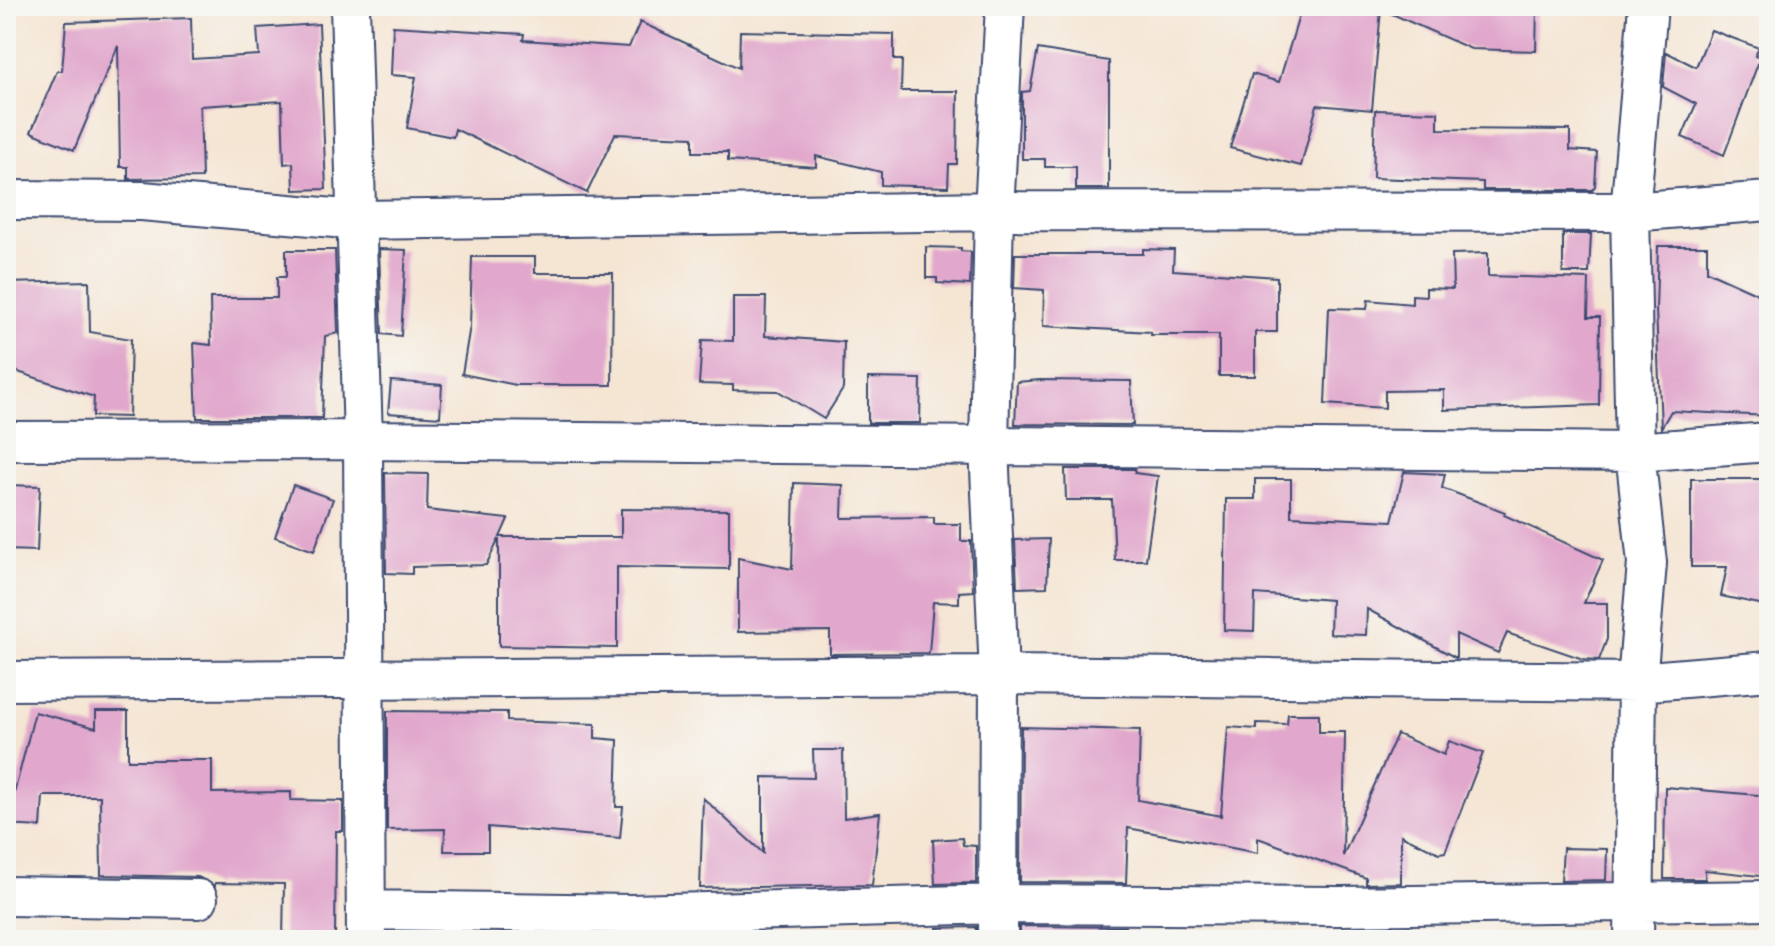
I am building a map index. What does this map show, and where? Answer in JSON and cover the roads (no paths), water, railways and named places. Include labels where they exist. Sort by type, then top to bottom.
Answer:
[{"type":"street","points":[[350,6],[363,440],[362,679],[366,925],[631,914],[999,922],[1340,906],[1769,900]]},
{"type":"street","points":[[999,922],[999,675],[989,446],[994,211],[1005,6]]},
{"type":"street","points":[[1634,940],[1637,682],[1647,563],[1635,452],[1630,212],[1648,6]]},
{"type":"street","points":[[6,200],[142,201],[357,220],[994,211],[1630,212],[1769,201]]},
{"type":"street","points":[[6,441],[363,440],[1635,452],[1769,442]]},
{"type":"street","points":[[6,681],[999,675],[1637,682],[1769,671]]},
{"type":"street","points":[[6,896],[198,899]]}]
